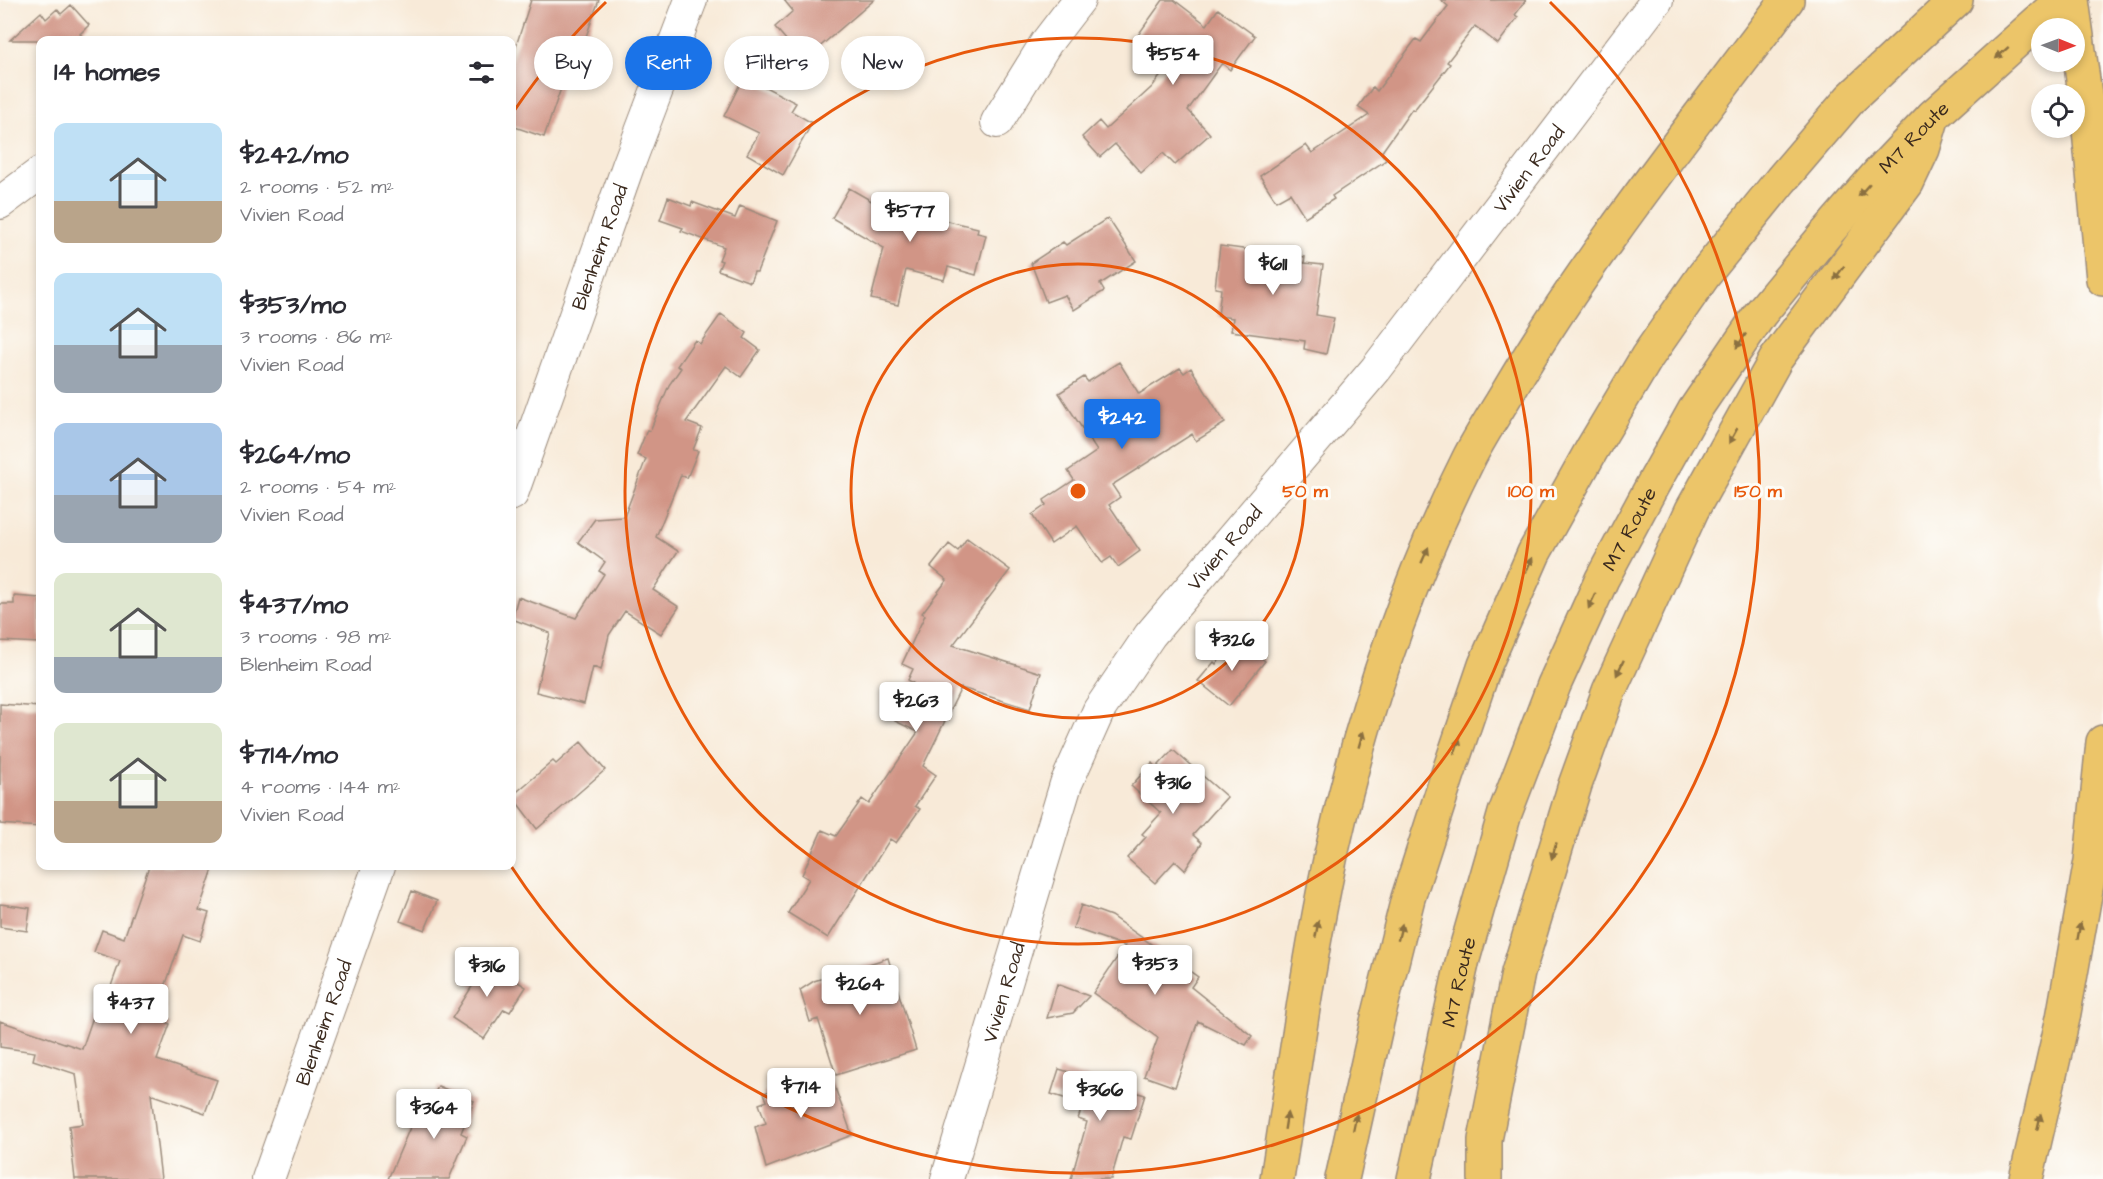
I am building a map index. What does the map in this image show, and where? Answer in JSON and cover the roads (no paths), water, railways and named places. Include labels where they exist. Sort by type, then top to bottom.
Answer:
[{"type":"highway","points":[[1277,1179],[1314,946],[1331,855],[1382,669],[1422,560],[1470,457],[1541,337],[1617,226],[1787,0]]},
{"type":"highway","points":[[1342,1179],[1377,1022],[1408,898],[1485,665],[1534,553],[1647,357],[1704,275],[1851,98],[1956,0]]},
{"type":"highway","name":"M7 Route","points":[[1414,1179],[1463,959],[1505,813],[1554,684],[1602,579],[1694,411],[1760,314],[1878,174],[1934,116],[2062,0]]},
{"type":"highway","points":[[2072,0],[2087,109],[2103,279]]},
{"type":"highway","points":[[1485,1179],[1485,1140],[1518,972],[1575,785],[1609,691],[1692,510],[1776,359],[1907,183],[1923,149],[1934,116]]},
{"type":"highway","points":[[2026,1179],[2063,1018],[2091,861],[2103,742]]},
{"type":"street","name":"Blenheim Road","points":[[516,483],[628,166],[691,0]]},
{"type":"street","points":[[997,122],[1046,43],[1079,0]]},
{"type":"street","name":"Vivien Road","points":[[947,1179],[1066,784],[1099,710],[1150,635],[1376,369],[1657,0]]},
{"type":"street","points":[[0,203],[36,176]]},
{"type":"street","name":"Blenheim Road","points":[[268,1179],[378,870]]}]
